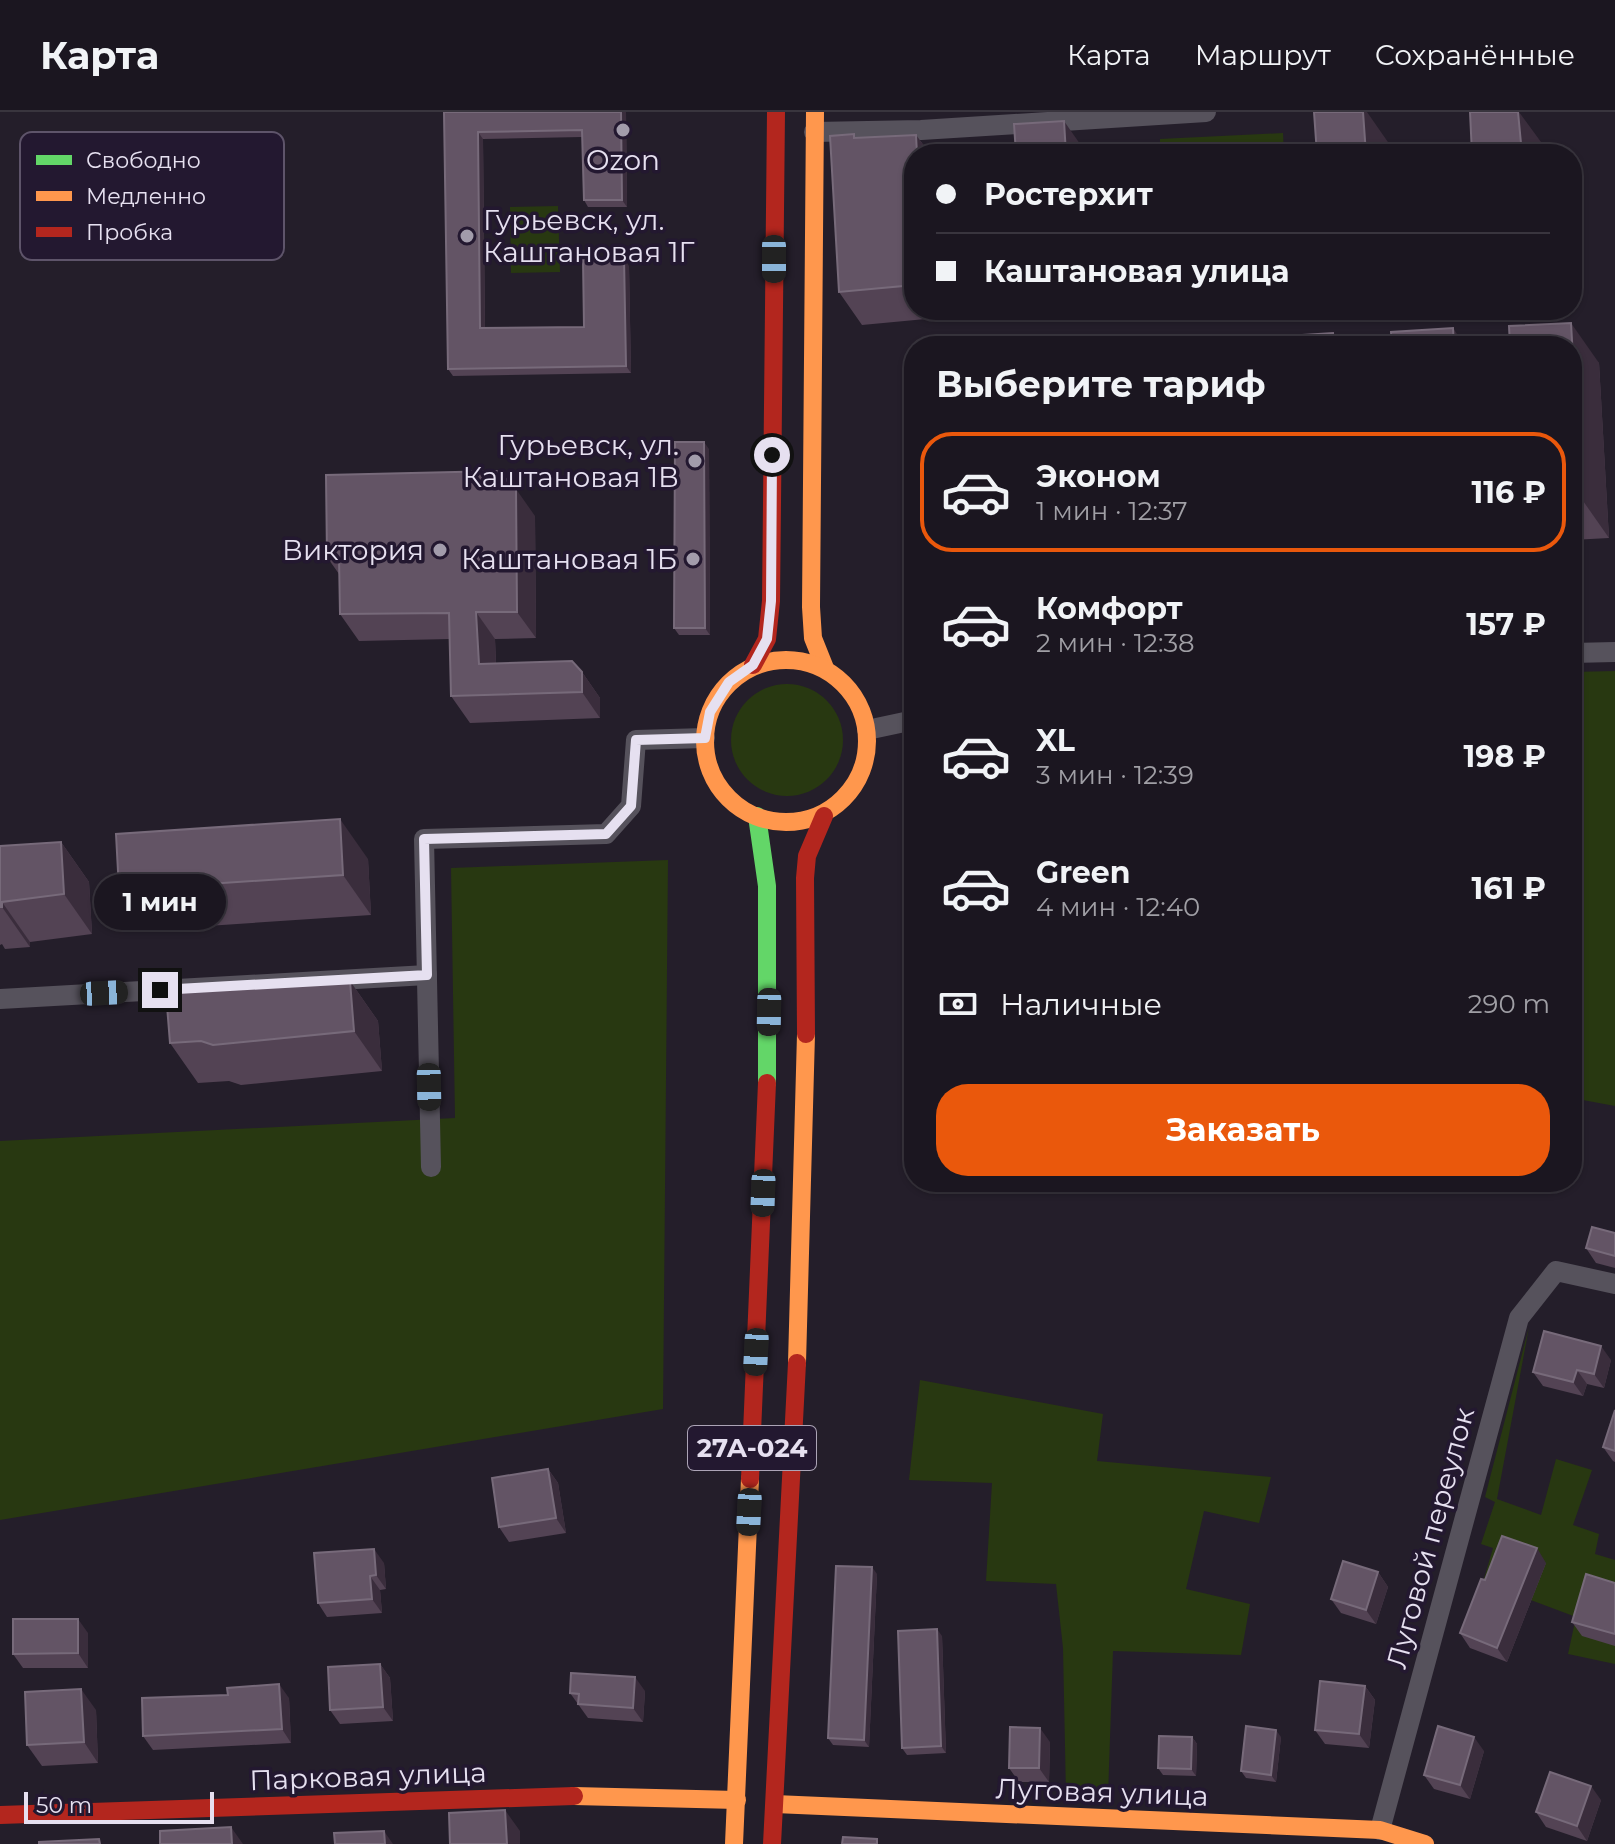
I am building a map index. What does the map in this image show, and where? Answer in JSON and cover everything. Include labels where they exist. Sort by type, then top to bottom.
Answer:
[{"type":"main road","points":[[753,665],[767,639],[771,601],[776,112]]},
{"type":"main road","points":[[814,122],[811,607],[813,638],[825,668]]},
{"type":"main road","points":[[824,816],[793,824],[766,821],[724,794],[710,772],[705,738],[710,712],[729,682],[753,665],[783,658],[810,661],[825,668],[853,692],[867,730]]},
{"type":"main road","name":"27А-024","points":[[772,1844],[801,1297],[808,940],[805,878],[807,856],[824,816],[854,790],[867,730]]},
{"type":"main road","name":"27А-024","points":[[734,1844],[769,993],[767,886],[757,816]]},
{"type":"main road","name":"Парковая улица","points":[[0,1815],[604,1795],[737,1800]]},
{"type":"main road","name":"Луговая улица","points":[[775,1804],[983,1816],[1380,1830],[1425,1844]]},
{"type":"street","points":[[814,122],[921,130],[1206,112]]},
{"type":"street","points":[[1582,653],[1615,652]]},
{"type":"street","points":[[867,730],[904,722]]},
{"type":"street","points":[[431,1167],[424,839],[606,834],[631,806],[636,740],[705,738]]},
{"type":"street","points":[[0,999],[427,975]]},
{"type":"street","name":"Луговой переулок","points":[[1380,1830],[1519,1318],[1556,1271],[1615,1284]]},
{"type":"green space","points":[[1283,133],[1284,144],[1160,144],[1160,139]]},
{"type":"green space","points":[[558,206],[560,272],[511,273],[510,207]]},
{"type":"green space","points":[[1615,671],[1615,1106],[1582,1100],[1582,672]]},
{"type":"green space","points":[[787,684],[808,688],[827,700],[839,719],[843,740],[839,761],[827,780],[808,792],[787,796],[766,792],[747,780],[735,761],[731,740],[735,719],[747,700],[766,688]]},
{"type":"green space","points":[[668,860],[663,1409],[0,1520],[0,1141],[455,1118],[451,868]]},
{"type":"green space","points":[[1529,1327],[1497,1499],[1541,1515],[1556,1459],[1592,1470],[1573,1525],[1599,1534],[1595,1554],[1615,1560],[1615,1664],[1568,1654],[1576,1617],[1483,1582],[1493,1548],[1481,1544],[1495,1502],[1485,1497]]},
{"type":"green space","points":[[920,1380],[1103,1414],[1097,1461],[1271,1477],[1259,1523],[1204,1511],[1186,1589],[1250,1604],[1241,1655],[1113,1651],[1108,1796],[1066,1795],[1063,1648],[1056,1584],[986,1581],[992,1483],[909,1480]]},
{"type":"building","name":"Гурьевск, ул. Каштановая 1Г","points":[[444,112],[621,112],[622,200],[584,200],[582,130],[478,132],[480,328],[584,327],[583,259],[624,258],[626,366],[448,369]]},
{"type":"building","points":[[1314,112],[1363,112],[1365,144],[1316,144]]},
{"type":"building","points":[[1470,112],[1518,112],[1521,144],[1472,144]]},
{"type":"building","points":[[1064,121],[1065,144],[1015,144],[1014,124]]},
{"type":"building","points":[[916,135],[916,144],[904,144],[904,286],[839,292],[830,136]]},
{"type":"building","points":[[1571,323],[1572,336],[1510,336],[1509,326]]},
{"type":"building","points":[[1453,328],[1453,336],[1391,336],[1391,332]]},
{"type":"building","points":[[1333,333],[1333,336],[1286,336]]},
{"type":"building","name":"Каштановая 1Б","points":[[675,442],[704,442],[705,628],[674,628]]},
{"type":"building","name":"Виктория","points":[[498,471],[516,489],[517,612],[476,612],[479,664],[572,661],[582,672],[582,692],[451,696],[449,613],[340,614],[339,557],[327,557],[326,475]]},
{"type":"building","points":[[340,819],[343,875],[119,890],[116,834]]},
{"type":"building","points":[[61,842],[64,894],[2,902],[0,907],[0,846]]},
{"type":"building","points":[[350,981],[354,1031],[213,1045],[201,1041],[170,1043],[166,993]]},
{"type":"building","points":[[1592,1227],[1615,1233],[1615,1256],[1586,1248]]},
{"type":"building","points":[[1544,1331],[1601,1346],[1594,1374],[1577,1370],[1573,1382],[1533,1372]]},
{"type":"building","points":[[1615,1410],[1615,1451],[1603,1447]]},
{"type":"building","points":[[548,1469],[556,1518],[499,1527],[492,1478]]},
{"type":"building","points":[[1502,1536],[1537,1548],[1497,1648],[1460,1633]]},
{"type":"building","points":[[374,1549],[376,1575],[370,1576],[372,1599],[318,1603],[314,1553]]},
{"type":"building","points":[[1343,1561],[1378,1572],[1366,1610],[1331,1599]]},
{"type":"building","points":[[836,1566],[872,1567],[864,1740],[828,1738]]},
{"type":"building","points":[[1586,1574],[1615,1583],[1615,1634],[1572,1622]]},
{"type":"building","points":[[13,1619],[78,1619],[78,1653],[13,1654]]},
{"type":"building","points":[[937,1629],[941,1746],[902,1748],[898,1631]]},
{"type":"building","points":[[380,1664],[383,1707],[330,1710],[328,1667]]},
{"type":"building","points":[[571,1673],[635,1677],[633,1708],[578,1704],[579,1694],[570,1693]]},
{"type":"building","points":[[1320,1681],[1365,1686],[1359,1734],[1315,1730]]},
{"type":"building","points":[[279,1684],[282,1729],[143,1736],[142,1698],[228,1695],[227,1688]]},
{"type":"building","points":[[81,1689],[84,1742],[27,1745],[25,1692]]},
{"type":"building","points":[[1246,1726],[1276,1730],[1271,1775],[1241,1771]]},
{"type":"building","points":[[1438,1726],[1474,1737],[1460,1785],[1424,1775]]},
{"type":"building","points":[[1010,1727],[1040,1728],[1039,1768],[1009,1768]]},
{"type":"building","points":[[1159,1736],[1192,1737],[1191,1769],[1158,1768]]},
{"type":"building","points":[[1550,1772],[1591,1786],[1577,1826],[1536,1812]]},
{"type":"building","points":[[505,1810],[507,1844],[450,1844],[449,1813]]},
{"type":"building","points":[[231,1827],[232,1844],[160,1844],[160,1831]]},
{"type":"building","points":[[384,1831],[385,1844],[335,1844],[334,1833]]},
{"type":"building","points":[[843,1837],[877,1839],[877,1844],[842,1844]]},
{"type":"building","points":[[99,1839],[100,1844],[39,1844],[39,1842]]},
{"type":"traffic: fast","points":[[757,816],[767,886],[767,1083]]},
{"type":"traffic: slow","points":[[815,112],[811,607],[813,638],[825,668]]},
{"type":"traffic: slow","points":[[786,660],[817,666],[843,684],[861,710],[867,741],[861,772],[843,798],[817,816],[786,822],[755,816],[729,798],[711,772],[705,741],[711,710],[729,684],[755,666],[786,660]]},
{"type":"traffic: slow","points":[[797,1363],[806,1034]]},
{"type":"traffic: slow","points":[[734,1844],[750,1479]]},
{"type":"traffic: slow","points":[[574,1796],[737,1800]]},
{"type":"traffic: slow","points":[[775,1804],[1380,1830],[1425,1844]]},
{"type":"traffic: jam","points":[[753,665],[767,639],[771,601],[776,112]]},
{"type":"traffic: jam","points":[[806,1034],[805,878],[807,856],[824,816]]},
{"type":"traffic: jam","points":[[750,1479],[767,1083]]},
{"type":"traffic: jam","points":[[772,1844],[797,1363]]},
{"type":"traffic: jam","points":[[0,1815],[574,1796]]},
{"type":"place","name":"Ozon","points":[[623,130]]},
{"type":"place","name":"Гурьевск, ул. Каштановая 1Г","points":[[467,236]]},
{"type":"place","name":"Гурьевск, ул. Каштановая 1В","points":[[695,461]]},
{"type":"place","name":"Виктория","points":[[440,550]]},
{"type":"place","name":"Каштановая 1Б","points":[[693,559]]},
{"type":"route","points":[[160,990],[427,975],[424,839],[606,834],[631,806],[636,740],[705,738],[710,712],[729,682],[753,665],[767,639],[771,601],[772,455]]}]
